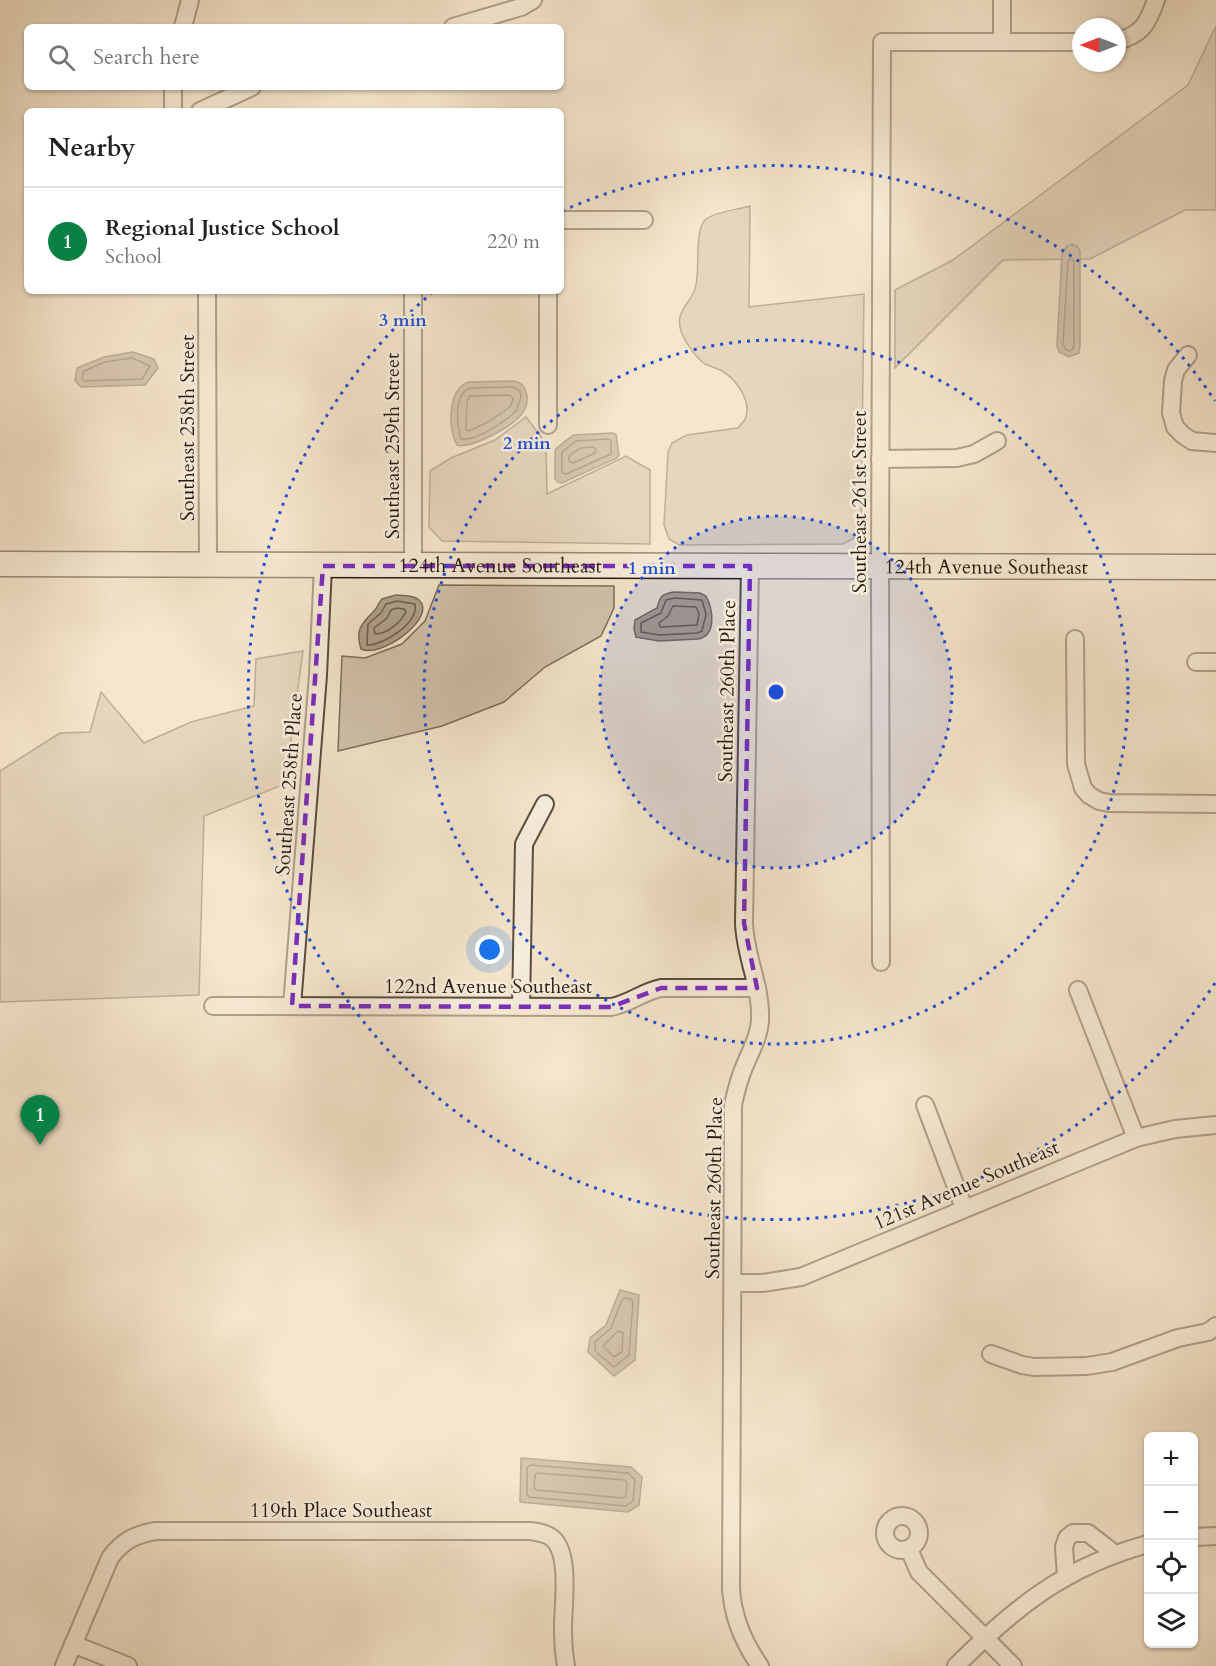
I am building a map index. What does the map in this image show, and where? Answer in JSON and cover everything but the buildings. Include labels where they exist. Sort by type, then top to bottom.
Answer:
[{"type":"street","points":[[184,24],[190,0]]},
{"type":"street","points":[[463,24],[521,7],[533,0]]},
{"type":"street","points":[[1002,0],[1002,42],[1072,42]]},
{"type":"street","points":[[1126,39],[1143,29],[1156,0]]},
{"type":"street","name":"Southeast 261st Street","points":[[881,962],[882,42],[1002,42]]},
{"type":"street","points":[[173,90],[173,108]]},
{"type":"street","points":[[206,108],[246,90]]},
{"type":"street","points":[[564,220],[644,220]]},
{"type":"street","name":"Southeast 258th Street","points":[[207,294],[208,566]]},
{"type":"street","name":"Southeast 259th Street","points":[[413,294],[413,566]]},
{"type":"street","points":[[548,294],[548,425]]},
{"type":"street","points":[[1188,355],[1176,370],[1173,381],[1171,413],[1175,427],[1192,441],[1216,443]]},
{"type":"street","points":[[880,459],[957,458],[974,454],[997,441]]},
{"type":"street","name":"124th Avenue Southeast","points":[[0,564],[1216,567]]},
{"type":"street","name":"Southeast 258th Place","points":[[292,1006],[313,746],[323,566]]},
{"type":"street","name":"Southeast 260th Place","points":[[750,566],[744,923],[745,939],[760,1009],[757,1037],[738,1083],[733,1105],[731,1589],[733,1608],[739,1628],[748,1649],[760,1666]]},
{"type":"street","points":[[1075,639],[1076,764],[1083,788],[1089,795],[1108,803],[1216,804]]},
{"type":"street","points":[[1196,662],[1216,662]]},
{"type":"street","points":[[521,1007],[524,844],[544,804]]},
{"type":"street","name":"122nd Avenue Southeast","points":[[213,1006],[611,1007],[623,1005],[648,990],[661,988],[757,988]]},
{"type":"street","points":[[1078,990],[1136,1138]]},
{"type":"street","points":[[926,1105],[964,1208]]},
{"type":"street","name":"121st Avenue Southeast","points":[[733,1283],[762,1283],[801,1276],[1136,1138],[1175,1129],[1216,1125]]},
{"type":"street","points":[[992,1354],[1022,1365],[1035,1367],[1087,1366],[1112,1362],[1178,1338],[1208,1332],[1216,1326]]},
{"type":"street","name":"119th Place Southeast","points":[[74,1644],[110,1558],[118,1546],[142,1533],[156,1531],[530,1531],[544,1533],[553,1538],[564,1565],[563,1634],[566,1666]]},
{"type":"street","points":[[1065,1576],[1064,1547],[1067,1538],[1073,1533],[1088,1533],[1115,1554]]},
{"type":"street","points":[[1198,1537],[1216,1536]]},
{"type":"street","points":[[956,1666],[1024,1603],[1065,1576],[1115,1554],[1144,1545]]},
{"type":"street","points":[[909,1549],[919,1572],[1013,1666]]},
{"type":"street","points":[[64,1666],[74,1644],[128,1666]]},
{"type":"highlighted area","points":[[323,566],[750,566],[744,923],[757,988],[661,988],[611,1007],[292,1006]]},
{"type":"shaded area","points":[[1216,26],[1216,210],[1185,210],[1090,259],[1003,260],[895,368],[895,290],[953,260],[1188,85]]},
{"type":"shaded area","points":[[750,206],[749,307],[864,294],[861,530],[854,538],[843,544],[679,545],[669,539],[664,525],[668,452],[672,443],[687,435],[738,428],[746,417],[746,404],[741,391],[727,375],[698,358],[681,331],[680,317],[696,285],[702,224],[716,214]]},
{"type":"shaded area","points":[[526,417],[543,439],[546,447],[547,494],[626,456],[650,470],[650,544],[442,541],[429,527],[430,471],[451,458],[495,440]]},
{"type":"shaded area","points":[[439,585],[614,586],[614,608],[601,636],[545,667],[504,702],[442,726],[338,751],[342,656],[365,658],[402,644],[425,621]]},
{"type":"shaded area","points":[[303,651],[285,784],[204,816],[199,995],[0,1002],[0,771],[60,733],[90,732],[101,692],[144,743],[191,722],[254,706],[256,659]]},
{"type":"water","points":[[1072,244],[1080,251],[1080,345],[1079,353],[1069,357],[1059,352],[1057,345],[1062,254],[1067,246]]},
{"type":"water","points":[[133,352],[154,359],[158,368],[145,385],[81,387],[75,381],[77,368],[104,357]]},
{"type":"water","points":[[514,381],[526,390],[526,405],[521,415],[491,436],[472,444],[457,445],[452,429],[451,409],[453,400],[462,386],[469,382]]},
{"type":"water","points":[[616,434],[619,455],[617,458],[562,483],[555,479],[555,450],[561,445],[574,435]]},
{"type":"water","points":[[674,592],[700,593],[706,596],[712,615],[711,628],[708,633],[698,639],[659,641],[636,637],[635,620],[657,608],[664,595]]},
{"type":"water","points":[[396,595],[417,598],[423,607],[421,616],[405,635],[393,642],[381,648],[361,649],[360,628],[382,599]]},
{"type":"water","points":[[620,1290],[639,1295],[635,1360],[614,1376],[588,1352],[590,1338],[606,1325]]},
{"type":"water","points":[[521,1458],[631,1467],[642,1477],[639,1505],[628,1512],[520,1502]]},
{"type":"place","name":"Regional Justice School","points":[[40,1145]]}]
